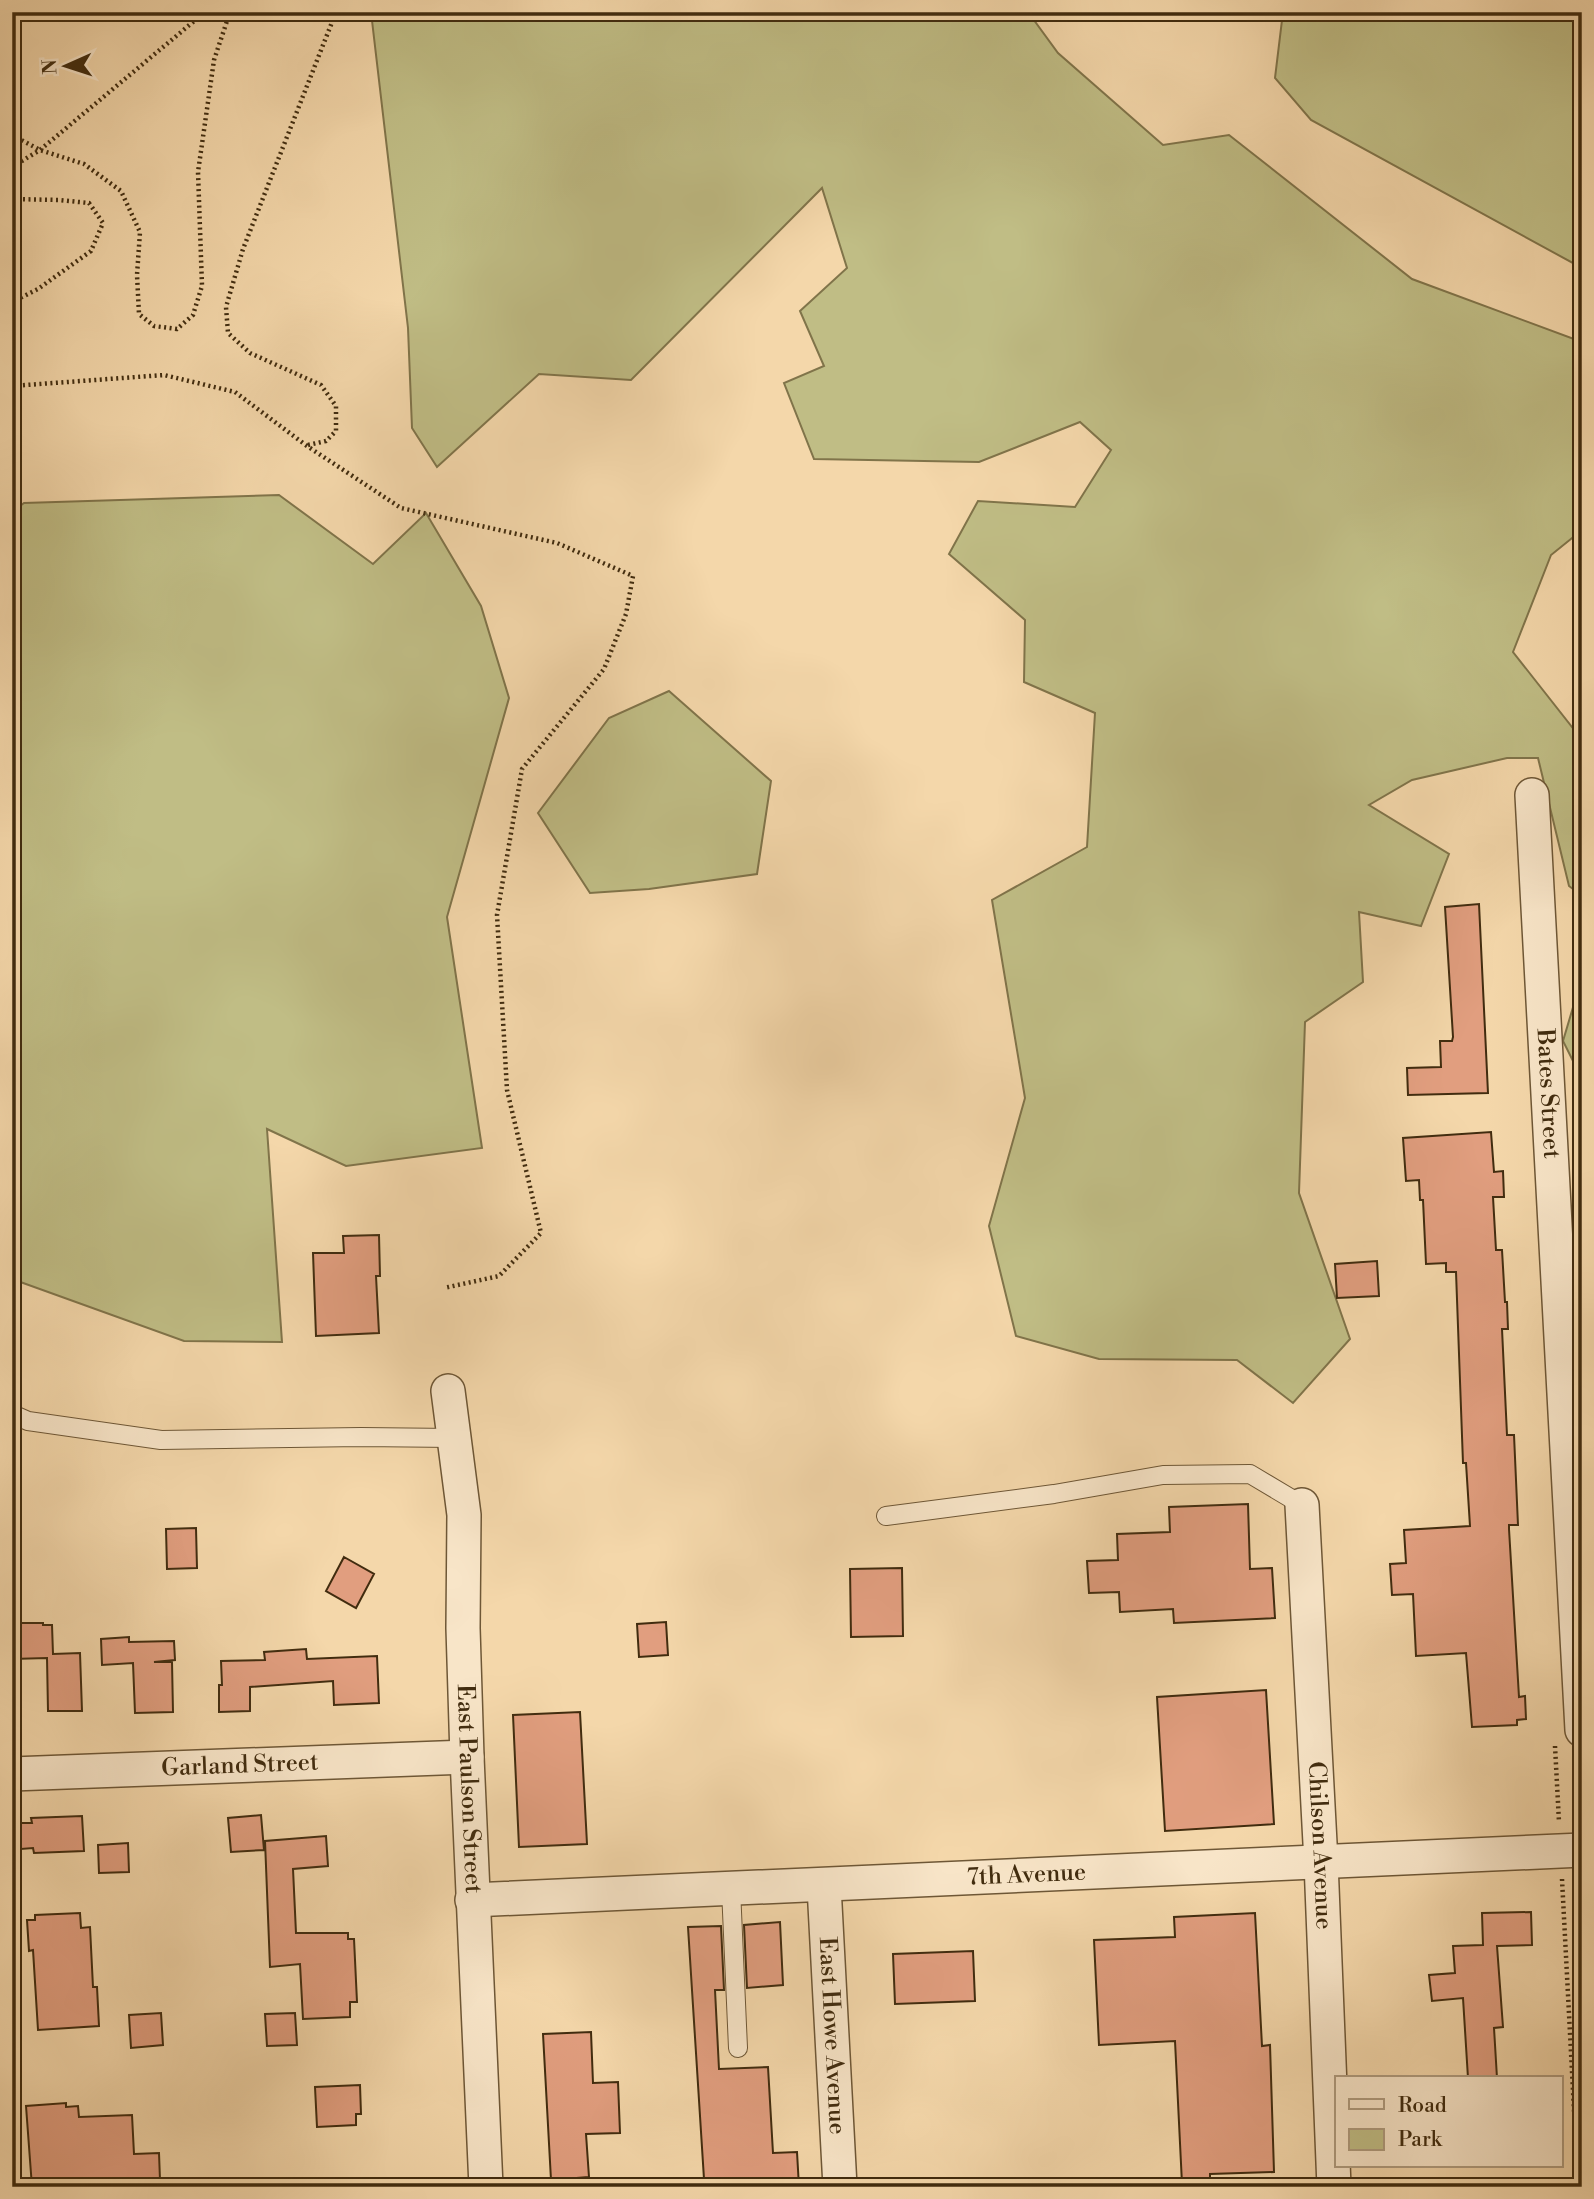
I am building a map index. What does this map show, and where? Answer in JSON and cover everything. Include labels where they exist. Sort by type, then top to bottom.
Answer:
[{"type":"street","name":"Bates Street","points":[[1532,795],[1582,1730]]},
{"type":"street","name":"East Paulson Street","points":[[448,1391],[464,1516],[463,1628],[467,1757],[486,2187]]},
{"type":"street","name":"Chilson Avenue","points":[[1301,1505],[1321,1862],[1334,2187]]},
{"type":"street","name":"Garland Street","points":[[12,1774],[467,1757]]},
{"type":"street","name":"7th Avenue","points":[[472,1900],[1582,1850]]},
{"type":"street","name":"East Howe Avenue","points":[[824,1886],[840,2187]]},
{"type":"lane","points":[[12,1413],[28,1421],[161,1440],[454,1438]]},
{"type":"lane","points":[[886,1516],[1175,1475],[1250,1474],[1301,1505]]},
{"type":"lane","points":[[731,1889],[738,2048]]},
{"type":"path","points":[[12,167],[40,150],[205,12]]},
{"type":"path","points":[[12,135],[40,150],[84,163],[121,191],[139,232],[136,275],[139,314],[154,327],[177,329],[194,314],[202,286],[198,172],[214,60],[230,12]]},
{"type":"path","points":[[307,446],[326,441],[335,431],[336,406],[321,384],[250,353],[228,333],[226,307],[243,249],[336,12]]},
{"type":"path","points":[[12,199],[89,203],[103,223],[91,251],[38,289],[12,302]]},
{"type":"path","points":[[12,386],[164,375],[235,392],[307,446],[401,508],[556,543],[633,576],[626,614],[604,669],[522,769],[497,915],[508,1090],[541,1233],[499,1276],[444,1288]]},
{"type":"green space","points":[[371,12],[1028,12],[1058,53],[1163,145],[1229,135],[1412,279],[1582,342],[1582,530],[1551,555],[1513,652],[1579,736],[1582,744],[1582,896],[1569,886],[1538,758],[1507,758],[1412,780],[1369,805],[1449,854],[1421,926],[1359,912],[1363,982],[1305,1022],[1299,1193],[1350,1339],[1293,1403],[1237,1360],[1099,1359],[1016,1336],[989,1226],[1025,1098],[992,900],[1087,847],[1095,713],[1024,682],[1025,620],[949,554],[978,501],[1075,507],[1111,450],[1080,422],[979,462],[814,459],[784,383],[824,366],[800,311],[847,268],[822,188],[631,380],[539,374],[437,467],[412,428],[408,328]]},
{"type":"green space","points":[[1283,12],[1582,12],[1582,268],[1311,120],[1275,78]]},
{"type":"green space","points":[[279,495],[373,564],[426,513],[481,606],[509,698],[447,917],[482,1148],[346,1166],[267,1129],[282,1342],[184,1341],[12,1279],[12,512],[24,503]]},
{"type":"green space","points":[[669,691],[771,781],[757,874],[649,889],[590,893],[538,813],[609,718]]},
{"type":"green space","points":[[1582,977],[1582,1079],[1563,1041]]},
{"type":"building","points":[[1479,904],[1488,1093],[1408,1095],[1407,1068],[1441,1067],[1440,1041],[1452,1041],[1453,1037],[1445,907]]},
{"type":"building","points":[[1491,1132],[1494,1172],[1503,1171],[1504,1197],[1493,1197],[1496,1250],[1502,1250],[1507,1302],[1508,1329],[1502,1329],[1507,1435],[1514,1435],[1518,1525],[1509,1525],[1509,1529],[1519,1697],[1525,1696],[1526,1719],[1517,1720],[1517,1725],[1472,1727],[1466,1653],[1416,1656],[1413,1594],[1392,1595],[1390,1564],[1406,1563],[1404,1530],[1470,1526],[1466,1463],[1463,1463],[1456,1272],[1446,1272],[1446,1263],[1426,1264],[1423,1200],[1420,1200],[1419,1180],[1406,1181],[1403,1138]]},
{"type":"building","points":[[379,1235],[380,1276],[376,1276],[379,1333],[316,1336],[313,1253],[344,1253],[343,1236]]},
{"type":"building","points":[[1377,1261],[1379,1296],[1337,1298],[1335,1264]]},
{"type":"building","points":[[1248,1504],[1250,1569],[1272,1568],[1275,1618],[1174,1623],[1173,1609],[1120,1612],[1119,1592],[1089,1593],[1087,1561],[1118,1560],[1117,1534],[1170,1532],[1169,1507]]},
{"type":"building","points":[[196,1528],[197,1568],[167,1569],[166,1529]]},
{"type":"building","points":[[344,1557],[374,1574],[356,1608],[326,1591]]},
{"type":"building","points":[[902,1568],[903,1636],[851,1637],[850,1569]]},
{"type":"building","points":[[666,1622],[668,1655],[639,1657],[637,1624]]},
{"type":"building","points":[[12,1623],[52,1625],[53,1654],[80,1653],[82,1711],[48,1711],[47,1658],[12,1659]]},
{"type":"building","points":[[129,1637],[129,1642],[174,1641],[175,1660],[154,1662],[172,1662],[173,1712],[135,1713],[133,1663],[102,1665],[101,1639]]},
{"type":"building","points":[[306,1649],[307,1659],[377,1656],[379,1703],[334,1705],[333,1681],[250,1687],[250,1711],[219,1712],[221,1661],[265,1660],[264,1652]]},
{"type":"building","points":[[1266,1690],[1274,1824],[1165,1831],[1157,1697]]},
{"type":"building","points":[[580,1712],[587,1844],[519,1847],[513,1715]]},
{"type":"building","points":[[261,1815],[264,1850],[231,1852],[228,1818]]},
{"type":"building","points":[[82,1816],[84,1851],[34,1853],[33,1848],[21,1849],[20,1823],[32,1823],[31,1818]]},
{"type":"building","points":[[326,1836],[328,1866],[293,1869],[296,1933],[348,1933],[348,1939],[354,1939],[357,2002],[350,2002],[350,2017],[303,2019],[300,1964],[270,1967],[265,1841]]},
{"type":"building","points":[[128,1843],[129,1872],[99,1873],[98,1845]]},
{"type":"building","points":[[1531,1912],[1532,1945],[1497,1946],[1503,2027],[1494,2028],[1497,2076],[1468,2076],[1463,1998],[1432,2001],[1429,1975],[1455,1973],[1453,1946],[1483,1945],[1482,1913]]},
{"type":"building","points":[[80,1913],[81,1928],[90,1927],[93,1987],[97,1987],[99,2026],[38,2030],[33,1950],[29,1951],[27,1920],[35,1920],[35,1915]]},
{"type":"building","points":[[1255,1913],[1262,2046],[1270,2045],[1274,2172],[1210,2174],[1210,2183],[1182,2184],[1175,2041],[1099,2045],[1094,1940],[1175,1937],[1174,1917]]},
{"type":"building","points":[[780,1922],[783,1985],[747,1988],[744,1925]]},
{"type":"building","points":[[721,1926],[724,1990],[715,1990],[719,2069],[768,2067],[773,2153],[797,2152],[799,2187],[712,2187],[712,2179],[704,2179],[688,1927]]},
{"type":"building","points":[[973,1951],[975,2001],[895,2004],[893,1954]]},
{"type":"building","points":[[161,2013],[163,2045],[131,2048],[129,2015]]},
{"type":"building","points":[[295,2013],[297,2045],[267,2046],[265,2014]]},
{"type":"building","points":[[591,2032],[593,2083],[618,2082],[620,2133],[586,2134],[589,2177],[551,2180],[543,2034]]},
{"type":"building","points":[[360,2085],[361,2114],[356,2114],[356,2125],[317,2127],[315,2087]]},
{"type":"building","points":[[66,2103],[66,2107],[78,2106],[79,2117],[132,2115],[134,2154],[159,2153],[160,2180],[98,2183],[98,2187],[32,2187],[26,2106]]}]
